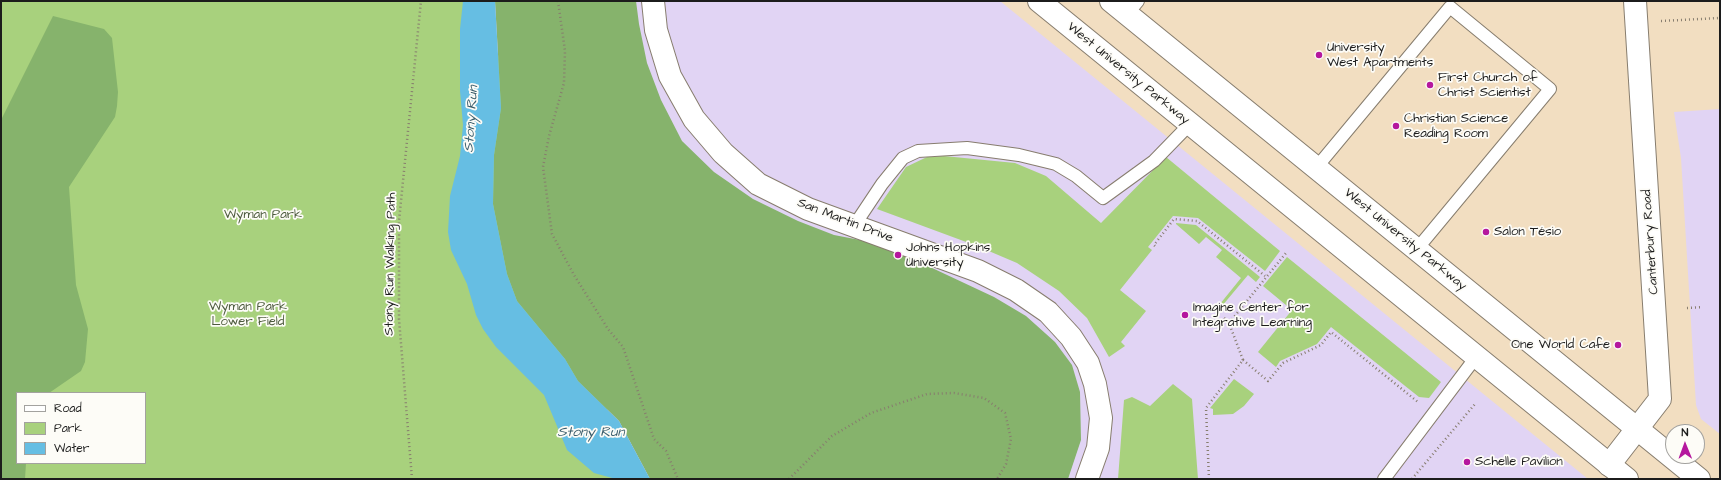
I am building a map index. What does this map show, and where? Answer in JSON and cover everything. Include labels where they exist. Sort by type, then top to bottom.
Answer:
[{"type":"main road","name":"San Martin Drive","points":[[653,1],[656,30],[670,76],[694,119],[723,153],[758,184],[808,210],[978,271],[1010,287],[1048,312],[1072,337],[1088,363],[1095,384],[1101,418],[1098,448],[1087,479]]},
{"type":"main road","name":"West University Parkway","points":[[1039,1],[1627,479]]},
{"type":"main road","name":"Canterbury Road","points":[[1609,465],[1660,400],[1660,379],[1635,1]]},
{"type":"main road","name":"West University Parkway","points":[[1125,5],[1316,168],[1699,479]]},
{"type":"lane","points":[[1316,168],[1450,7],[1550,89],[1416,249]]},
{"type":"lane","points":[[854,226],[882,184],[903,158],[918,151],[967,148],[1019,155],[1056,164],[1076,176],[1103,198],[1154,161],[1190,124]]},
{"type":"lane","points":[[1384,479],[1476,357]]},
{"type":"path","name":"Stony Run Walking Path","points":[[412,479],[399,320],[399,221],[421,1]]},
{"type":"path","points":[[558,1],[565,50],[564,83],[549,136],[543,167],[552,234],[574,275],[608,329],[623,347],[654,439],[666,451],[678,479]]},
{"type":"path","points":[[1662,21],[1720,18]]},
{"type":"path","points":[[1155,246],[1154,245],[1174,219],[1197,221],[1265,276]]},
{"type":"path","points":[[1229,323],[1265,276],[1286,253]]},
{"type":"path","points":[[1687,308],[1702,307]]},
{"type":"path","points":[[1224,318],[1229,323],[1243,360],[1268,381],[1283,363],[1320,345],[1331,332],[1422,406]]},
{"type":"path","points":[[1209,479],[1206,408],[1243,360]]},
{"type":"path","points":[[789,479],[832,436],[871,413],[927,394],[954,393],[984,398],[1005,413],[1011,439],[1006,464],[997,479]]},
{"type":"path","points":[[1412,479],[1476,404]]},
{"type":"shaded area","name":"Johns Hopkins University","points":[[481,1],[1000,1],[1588,479],[629,479]]},
{"type":"shaded area","points":[[1720,109],[1720,434],[1701,419],[1696,405],[1681,158],[1674,112]]},
{"type":"green space","name":"Wyman Park","points":[[1,1],[481,1],[629,479],[1,479]]},
{"type":"green space","points":[[495,1],[636,1],[647,63],[661,100],[682,141],[714,172],[753,199],[798,221],[834,235],[881,244],[994,297],[1026,316],[1055,342],[1072,365],[1080,392],[1081,440],[1068,479],[650,479],[619,421],[578,381],[565,359],[517,301],[507,274],[493,204],[494,155],[501,108]]},
{"type":"green space","points":[[53,16],[104,29],[112,38],[118,92],[115,117],[69,187],[76,285],[88,329],[85,362],[81,371],[50,392],[16,392],[16,464],[26,464],[25,479],[1,479],[1,120]]},
{"type":"green space","points":[[944,156],[1015,163],[1046,176],[1101,223],[1166,157],[1280,251],[1265,271],[1198,218],[1173,216],[1148,247],[1152,250],[1120,290],[1146,311],[1121,342],[1125,346],[1109,357],[1087,318],[1059,291],[1017,263],[977,246],[877,209],[906,167],[927,157]]},
{"type":"green space","points":[[1176,223],[1196,225],[1260,277],[1256,282],[1248,275],[1222,306],[1220,304],[1241,278],[1216,257],[1222,250],[1206,237],[1199,244]]},
{"type":"green space","points":[[1287,257],[1441,382],[1429,398],[1419,397],[1331,327],[1317,344],[1280,361],[1276,367],[1258,352],[1292,310],[1263,286]]},
{"type":"green space","points":[[1234,379],[1254,394],[1244,406],[1233,414],[1213,415],[1213,409],[1210,408]]},
{"type":"green space","points":[[1173,384],[1192,399],[1198,479],[1118,479],[1124,400],[1132,397],[1150,406]]},
{"type":"water","name":"Stony Run","points":[[463,1],[495,1],[501,108],[494,155],[493,204],[507,274],[517,301],[565,359],[578,381],[619,421],[650,479],[616,479],[594,473],[567,450],[544,395],[496,347],[483,329],[476,315],[467,284],[451,250],[448,232],[450,196],[460,156],[463,125],[460,91],[460,29]]},
{"type":"place","name":"University West Apartments","points":[[1319,55]]},
{"type":"place","name":"First Church of Christ Scientist","points":[[1430,85]]},
{"type":"place","name":"Christian Science Reading Room","points":[[1396,126]]},
{"type":"place","name":"Salon Tésio","points":[[1486,232]]},
{"type":"place","name":"Johns Hopkins University","points":[[898,255]]},
{"type":"place","name":"Imagine Center for Integrative Learning","points":[[1185,315]]},
{"type":"place","name":"One World Cafe","points":[[1618,345]]},
{"type":"place","name":"Schelle Pavilion","points":[[1467,462]]},
{"type":"park label","name":"Wyman Park Lower Field","points":[[248,314]]}]
